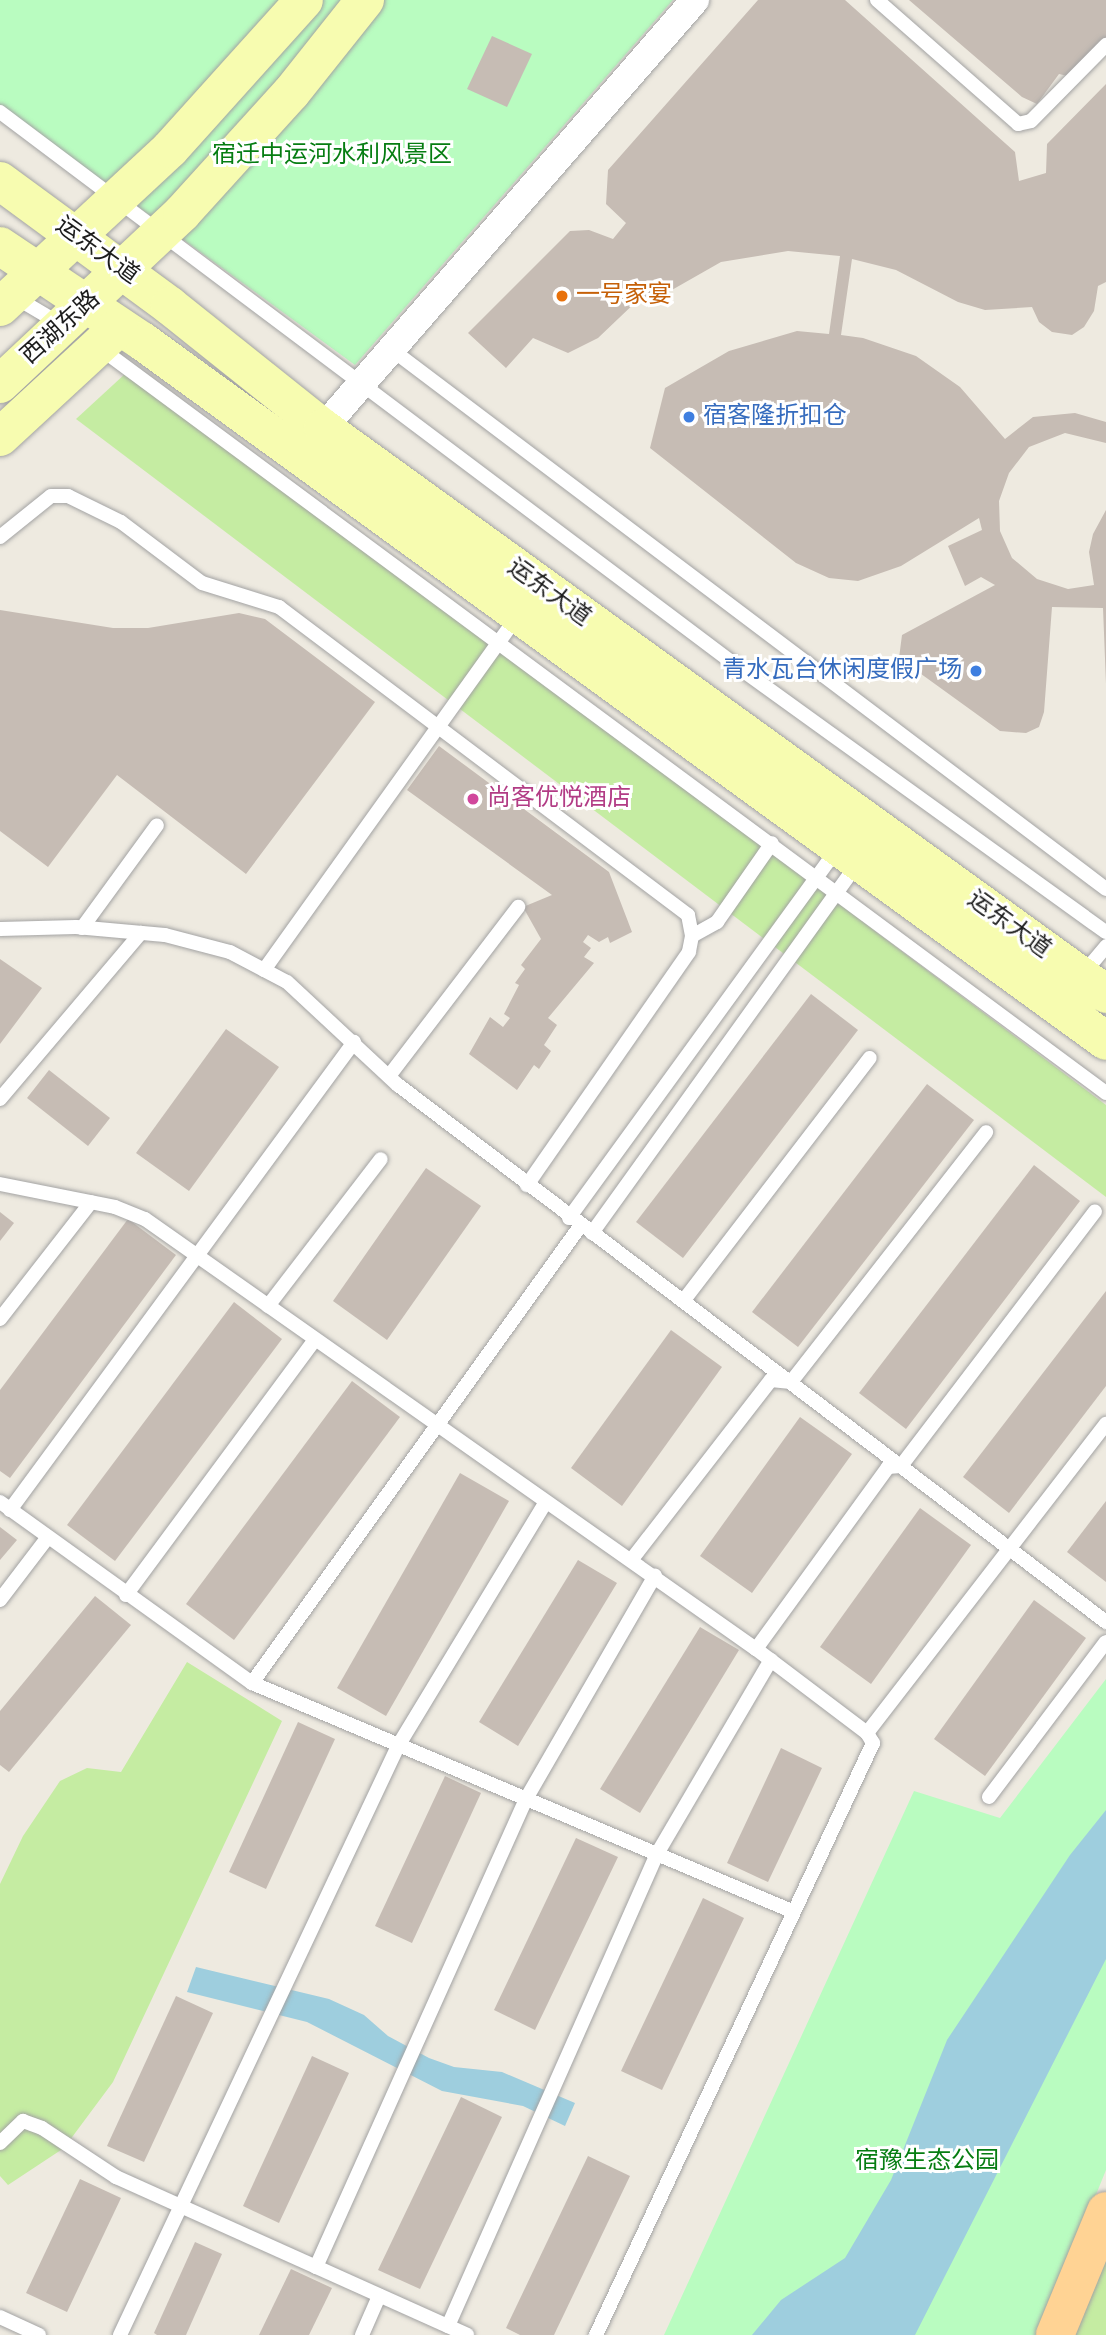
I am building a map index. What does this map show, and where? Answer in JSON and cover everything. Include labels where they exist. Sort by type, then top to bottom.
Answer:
[{"type":"main road","points":[[13,291],[170,149],[304,0]]},
{"type":"main road","name":"西湖东路","points":[[0,384],[88,329],[124,271],[291,93],[365,0]]},
{"type":"main road","name":"运东大道","points":[[0,181],[124,271],[323,428],[1093,985]]},
{"type":"main road","name":"运东大道","points":[[0,246],[13,291],[88,329],[509,628],[850,853],[1106,1041]]},
{"type":"main road","points":[[0,437],[88,329]]},
{"type":"main road","points":[[1055,2335],[1106,2211]]},
{"type":"street","points":[[323,428],[695,0]]},
{"type":"lane","points":[[877,0],[1018,124],[1031,121],[1106,45]]},
{"type":"lane","points":[[0,112],[734,664],[1106,932]]},
{"type":"lane","points":[[391,349],[1106,889]]},
{"type":"lane","points":[[0,537],[51,496],[88,504],[121,522],[202,583],[279,607],[688,915],[692,936],[689,952],[527,1185]]},
{"type":"lane","points":[[264,970],[509,628],[836,894],[1106,1093]]},
{"type":"lane","points":[[82,928],[157,825]]},
{"type":"lane","points":[[692,936],[717,922],[772,843]]},
{"type":"lane","points":[[581,1226],[817,878],[850,853]]},
{"type":"lane","points":[[251,1683],[581,1226],[836,894],[850,853]]},
{"type":"lane","points":[[389,1076],[518,907]]},
{"type":"lane","points":[[0,929],[82,928],[141,933],[230,952],[287,982],[389,1076],[527,1185],[684,1300],[1106,1622]]},
{"type":"lane","points":[[0,1099],[141,933]]},
{"type":"lane","points":[[1093,985],[1106,946]]},
{"type":"lane","points":[[354,1042],[197,1256],[5,1506],[251,1683],[794,1912]]},
{"type":"lane","points":[[684,1300],[870,1058]]},
{"type":"lane","points":[[791,1382],[986,1132]]},
{"type":"lane","points":[[268,1306],[381,1159]]},
{"type":"lane","points":[[0,1184],[91,1202],[145,1219],[434,1426],[632,1559],[756,1648],[867,1732],[873,1743],[596,2335]]},
{"type":"lane","points":[[0,1319],[91,1202]]},
{"type":"lane","points":[[756,1648],[888,1467],[901,1465],[1095,1211]]},
{"type":"lane","points":[[126,1595],[314,1340]]},
{"type":"lane","points":[[632,1559],[771,1380],[791,1382]]},
{"type":"lane","points":[[867,1732],[1106,1424]]},
{"type":"lane","points":[[120,2335],[398,1746],[545,1503]]},
{"type":"lane","points":[[0,1600],[48,1537]]},
{"type":"lane","points":[[316,2267],[526,1799],[655,1576]]},
{"type":"lane","points":[[989,1797],[1106,1643]]},
{"type":"lane","points":[[448,2326],[657,1854],[771,1660]]},
{"type":"lane","points":[[0,2143],[23,2121],[42,2128],[116,2177],[467,2335]]},
{"type":"lane","points":[[362,2335],[379,2296]]},
{"type":"lane","points":[[0,2317],[39,2335]]},
{"type":"green space","name":"宿迁中运河水利风景区","points":[[0,0],[673,0],[355,365],[0,106]]},
{"type":"green space","points":[[126,373],[135,374],[1106,1105],[1106,1197],[76,419]]},
{"type":"green space","points":[[187,1662],[282,1721],[113,2082],[64,2148],[8,2185],[0,2176],[0,1884],[23,1836],[60,1781],[87,1768],[121,1772]]},
{"type":"green space","name":"宿豫生态公园","points":[[1106,1679],[1106,2170],[1039,2335],[664,2335],[914,1791],[1000,1818]]},
{"type":"green space","points":[[1106,2246],[1106,2335],[1067,2335]]},
{"type":"water","points":[[1106,1810],[1106,1959],[915,2335],[752,2335],[781,2300],[845,2258],[891,2180],[947,2040],[1070,1855]]},
{"type":"water","points":[[196,1967],[329,1999],[364,2015],[388,2036],[429,2058],[454,2067],[502,2072],[575,2103],[565,2126],[523,2106],[442,2091],[307,2022],[187,1992]]},
{"type":"building","points":[[758,0],[845,0],[1015,152],[1019,181],[1046,173],[1047,144],[1106,84],[1106,282],[1098,286],[1094,311],[1084,327],[1072,335],[1052,332],[1039,322],[1032,307],[985,310],[958,302],[896,270],[852,259],[841,335],[863,338],[916,356],[960,387],[1005,439],[1033,417],[1075,413],[1106,422],[1106,443],[1065,433],[1029,447],[1009,473],[999,501],[1000,531],[1012,558],[1037,579],[1068,589],[1094,585],[1089,552],[1093,534],[1106,510],[1106,684],[1103,608],[1052,607],[1044,712],[1039,727],[1026,733],[1000,731],[899,658],[902,635],[995,585],[981,577],[965,586],[948,546],[982,530],[979,518],[901,566],[858,581],[829,578],[796,563],[650,448],[665,388],[729,351],[797,331],[829,334],[840,256],[788,251],[721,262],[656,299],[640,298],[598,338],[568,353],[533,338],[506,368],[468,333],[570,231],[589,230],[613,239],[626,223],[606,204],[608,170]]},
{"type":"building","points":[[909,0],[1106,0],[1106,41],[1072,77],[1059,74],[1037,104],[1022,97]]},
{"type":"building","points":[[492,36],[532,54],[507,107],[467,89]]},
{"type":"building","points":[[0,610],[113,628],[148,628],[239,613],[265,619],[375,702],[246,874],[117,775],[48,867],[0,831]]},
{"type":"building","points":[[439,746],[609,872],[632,932],[610,943],[608,937],[599,942],[588,935],[583,942],[591,948],[584,957],[594,963],[548,1018],[557,1025],[544,1045],[551,1051],[539,1069],[534,1065],[517,1090],[469,1054],[490,1017],[503,1027],[510,1018],[504,1014],[519,985],[515,983],[525,969],[521,965],[541,939],[523,907],[552,895],[407,790]]},
{"type":"building","points":[[0,959],[42,988],[0,1044]]},
{"type":"building","points":[[811,994],[858,1030],[683,1258],[636,1222]]},
{"type":"building","points":[[226,1029],[279,1067],[189,1191],[136,1153]]},
{"type":"building","points":[[49,1070],[110,1118],[88,1146],[27,1098]]},
{"type":"building","points":[[927,1084],[974,1120],[798,1347],[752,1312]]},
{"type":"building","points":[[1034,1165],[1080,1201],[906,1429],[859,1393]]},
{"type":"building","points":[[426,1168],[481,1206],[387,1340],[333,1301]]},
{"type":"building","points":[[0,1212],[14,1223],[0,1241]]},
{"type":"building","points":[[128,1219],[176,1255],[10,1478],[0,1471],[0,1390]]},
{"type":"building","points":[[1106,1291],[1106,1386],[1009,1513],[963,1477]]},
{"type":"building","points":[[234,1302],[282,1339],[115,1561],[67,1525]]},
{"type":"building","points":[[671,1330],[722,1367],[622,1506],[571,1468]]},
{"type":"building","points":[[352,1381],[400,1417],[234,1640],[186,1604]]},
{"type":"building","points":[[800,1417],[852,1454],[752,1593],[700,1556]]},
{"type":"building","points":[[460,1473],[509,1501],[386,1716],[337,1688]]},
{"type":"building","points":[[1106,1501],[1106,1582],[1067,1552]]},
{"type":"building","points":[[920,1508],[971,1545],[871,1684],[820,1647]]},
{"type":"building","points":[[0,1527],[17,1540],[0,1560]]},
{"type":"building","points":[[578,1560],[617,1583],[518,1746],[479,1722]]},
{"type":"building","points":[[95,1596],[131,1625],[9,1772],[0,1765],[0,1711]]},
{"type":"building","points":[[1034,1600],[1086,1638],[985,1776],[934,1739]]},
{"type":"building","points":[[700,1627],[739,1650],[640,1813],[600,1789]]},
{"type":"building","points":[[298,1722],[335,1739],[266,1889],[229,1872]]},
{"type":"building","points":[[781,1748],[822,1768],[768,1882],[727,1863]]},
{"type":"building","points":[[445,1776],[481,1793],[412,1943],[375,1926]]},
{"type":"building","points":[[576,1838],[618,1857],[535,2030],[494,2010]]},
{"type":"building","points":[[703,1898],[744,1918],[662,2090],[621,2071]]},
{"type":"building","points":[[176,1996],[213,2013],[144,2162],[107,2146]]},
{"type":"building","points":[[312,2056],[349,2073],[279,2223],[243,2206]]},
{"type":"building","points":[[461,2097],[502,2117],[420,2289],[378,2270]]},
{"type":"building","points":[[588,2156],[630,2176],[554,2335],[520,2335],[506,2328]]},
{"type":"building","points":[[80,2179],[121,2198],[67,2312],[26,2293]]},
{"type":"building","points":[[195,2242],[222,2254],[186,2335],[157,2335],[154,2333]]},
{"type":"building","points":[[291,2269],[332,2288],[309,2335],[259,2335]]},
{"type":"place","name":"一号家宴","points":[[562,296]]},
{"type":"place","name":"宿客隆折扣仓","points":[[689,417]]},
{"type":"place","name":"青水瓦台休闲度假广场","points":[[976,671]]},
{"type":"place","name":"尚客优悦酒店","points":[[473,799]]}]
